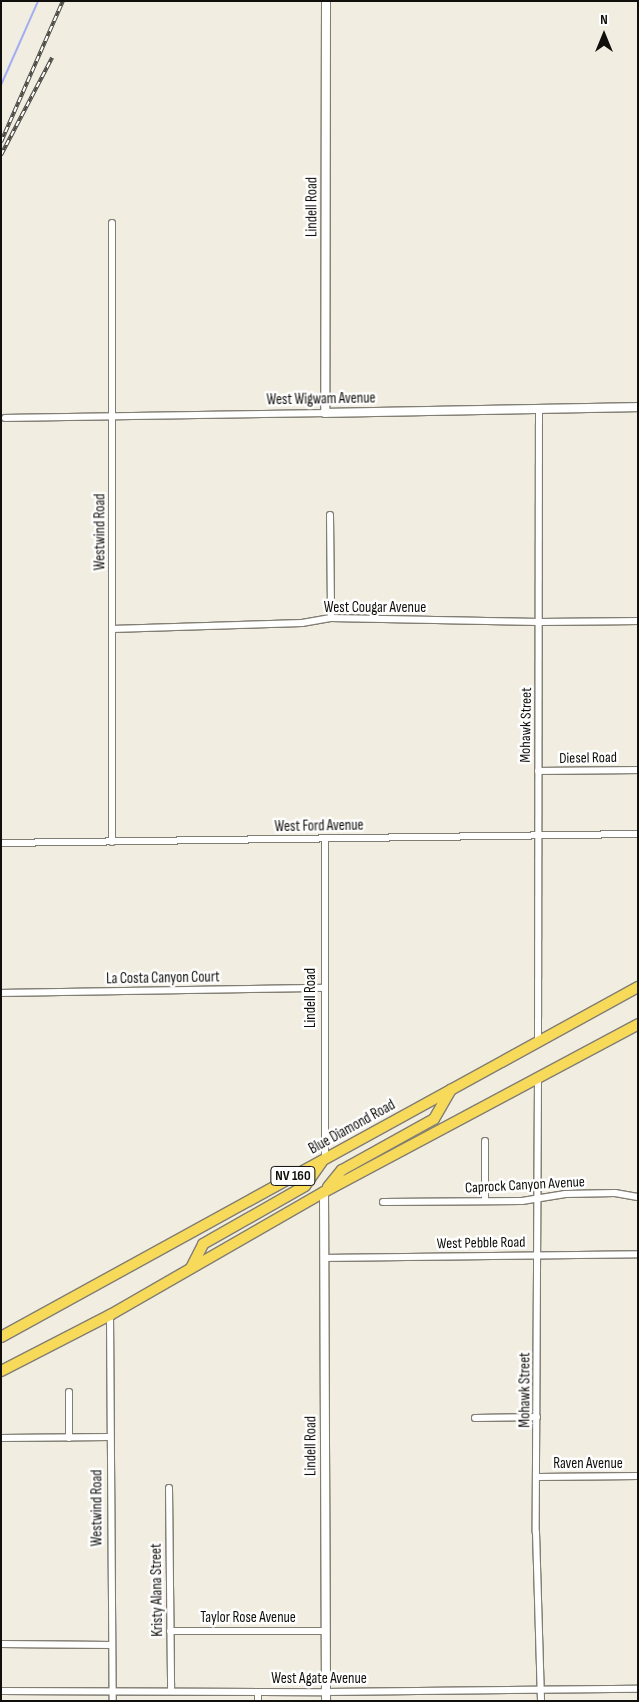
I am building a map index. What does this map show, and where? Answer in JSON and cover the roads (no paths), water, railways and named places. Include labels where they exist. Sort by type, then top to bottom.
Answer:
[{"type":"highway","name":"Blue Diamond Road","points":[[1,1337],[638,986]]},
{"type":"highway","name":"NV 160","points":[[1,1371],[110,1315],[324,1192],[638,1024]]},
{"type":"highway","points":[[324,1192],[342,1170],[434,1119],[451,1089]]},
{"type":"highway","points":[[190,1268],[203,1244],[305,1186],[325,1158]]},
{"type":"street","name":"Lindell Road","points":[[326,1],[326,413]]},
{"type":"street","name":"Westwind Road","points":[[112,223],[112,842]]},
{"type":"street","name":"West Wigwam Avenue","points":[[5,418],[638,407]]},
{"type":"street","name":"Mohawk Street","points":[[538,1041],[539,409]]},
{"type":"street","points":[[330,515],[331,618]]},
{"type":"street","name":"West Cougar Avenue","points":[[112,629],[293,623],[331,618],[539,622],[638,621]]},
{"type":"street","name":"Diesel Road","points":[[538,771],[638,770]]},
{"type":"street","name":"West Ford Avenue","points":[[1,843],[638,834]]},
{"type":"street","name":"Lindell Road","points":[[325,838],[325,1158]]},
{"type":"street","name":"La Costa Canyon Court","points":[[1,993],[325,988]]},
{"type":"street","name":"Mohawk Street","points":[[538,1079],[538,1477],[536,1532],[541,1701]]},
{"type":"street","points":[[484,1141],[484,1201]]},
{"type":"street","name":"Lindell Road","points":[[324,1192],[326,1701]]},
{"type":"street","name":"Caprock Canyon Avenue","points":[[383,1202],[538,1199],[565,1194],[615,1194],[638,1197]]},
{"type":"street","name":"West Pebble Road","points":[[324,1258],[638,1254]]},
{"type":"street","name":"Westwind Road","points":[[110,1315],[113,1701]]},
{"type":"street","points":[[69,1392],[69,1438]]},
{"type":"street","points":[[475,1418],[537,1417]]},
{"type":"street","points":[[1,1438],[110,1437]]},
{"type":"street","name":"Raven Avenue","points":[[538,1477],[638,1476]]},
{"type":"street","name":"Kristy Alana Street","points":[[169,1488],[171,1691]]},
{"type":"street","name":"Taylor Rose Avenue","points":[[170,1631],[326,1631]]},
{"type":"street","points":[[1,1644],[112,1645]]},
{"type":"street","name":"West Agate Avenue","points":[[1,1691],[326,1692],[638,1689]]},
{"type":"street","points":[[258,1692],[258,1701]]},
{"type":"waterway","points":[[1,85],[38,1]]},
{"type":"railway","points":[[1,142],[63,1]]},
{"type":"railway","points":[[1,155],[52,58]]}]
